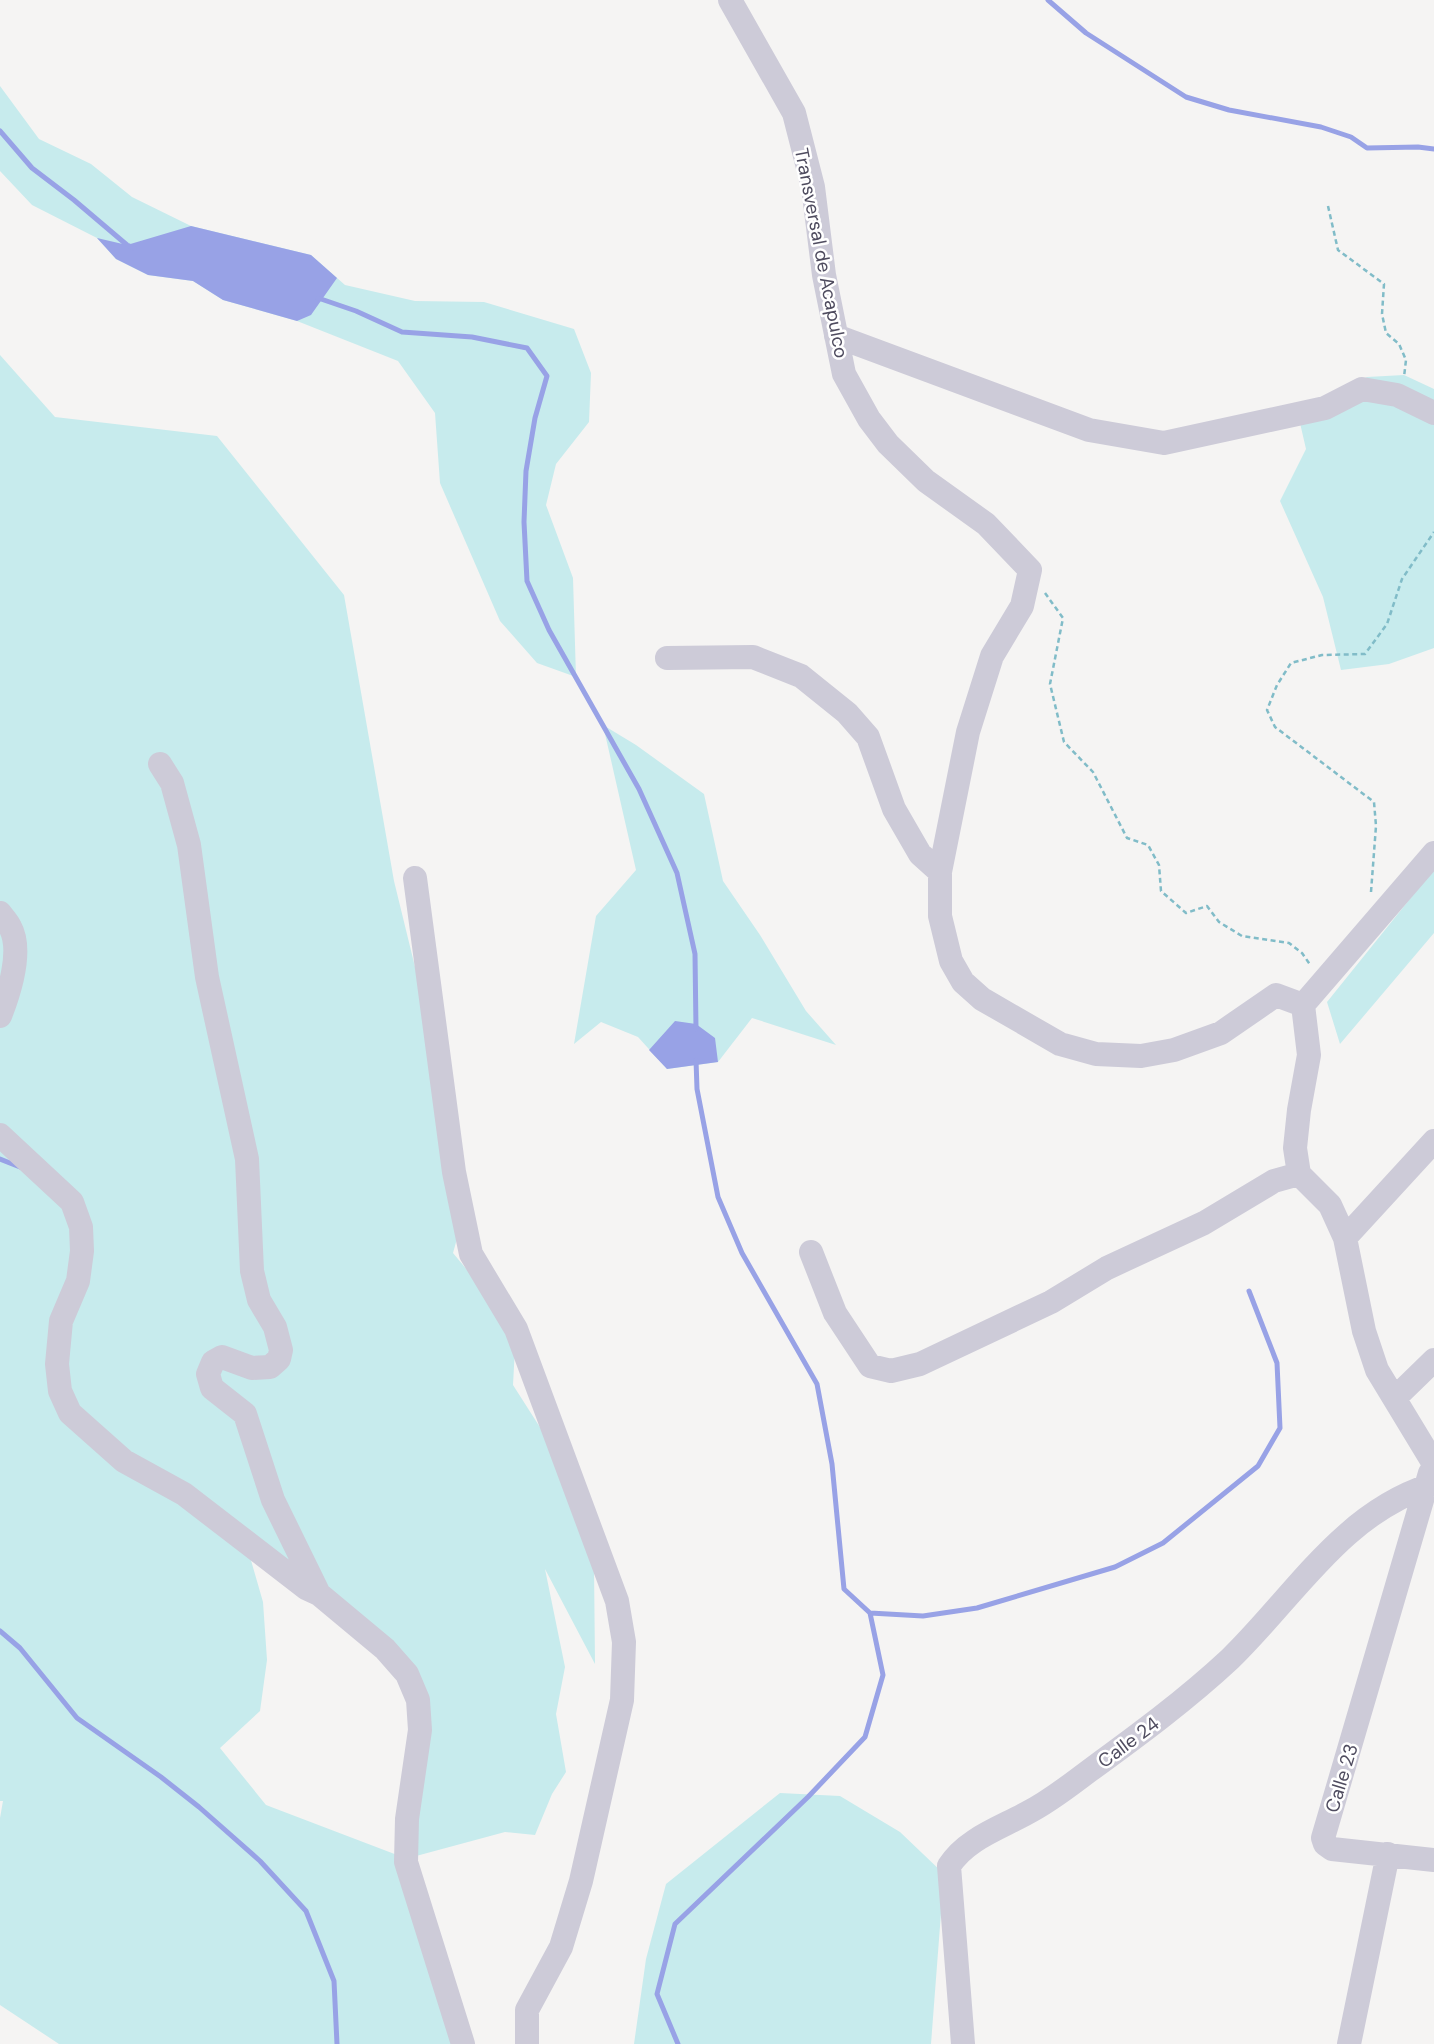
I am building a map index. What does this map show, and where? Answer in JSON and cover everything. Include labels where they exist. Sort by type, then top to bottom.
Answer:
[{"type":"street","name":"Transversal de Acapulco","points":[[730,0],[793,113],[813,187],[824,275],[844,374],[869,419],[888,444],[926,481],[986,524],[1030,570]]},
{"type":"street","points":[[836,335],[1089,430],[1164,443],[1325,408],[1362,389],[1397,395],[1434,413]]},
{"type":"street","points":[[1030,570],[1021,606],[992,656],[968,732],[940,872],[940,916],[951,961],[963,982],[982,999],[1060,1044],[1096,1054],[1141,1056],[1174,1050],[1221,1033],[1276,995],[1303,1005]]},
{"type":"street","points":[[667,658],[753,657],[801,676],[847,713],[868,737],[894,809],[920,854],[940,872]]},
{"type":"street","points":[[160,764],[172,783],[188,845],[207,978],[247,1159],[252,1271],[260,1300],[275,1328],[281,1350],[279,1359],[270,1367],[252,1368],[222,1357],[212,1362],[208,1374],[212,1388],[244,1414],[273,1500],[319,1594]]},
{"type":"street","points":[[1431,1471],[1395,1398],[1377,1370],[1364,1331],[1345,1238],[1330,1205],[1299,1174],[1295,1148],[1298,1110],[1309,1055],[1303,1005],[1434,853]]},
{"type":"street","points":[[415,878],[454,1172],[471,1254],[516,1329],[617,1601],[624,1643],[622,1700],[581,1881],[561,1947],[527,2010],[527,2044]]},
{"type":"street","points":[[0,913],[12,929],[14,963],[11,983],[0,1016]]},
{"type":"street","points":[[0,1135],[72,1202],[81,1227],[82,1251],[78,1281],[61,1321],[57,1364],[60,1391],[70,1413],[124,1461],[184,1494],[306,1588],[319,1594],[385,1649],[407,1674],[418,1700],[420,1730],[407,1819],[406,1863],[463,2044]]},
{"type":"street","points":[[1345,1238],[1434,1141]]},
{"type":"street","points":[[811,1252],[835,1313],[870,1366],[891,1371],[920,1364],[1051,1303],[1107,1268],[1204,1223],[1273,1181],[1299,1174]]},
{"type":"street","points":[[1395,1398],[1434,1360]]},
{"type":"street","name":"Calle 23","points":[[1388,1854],[1332,1849],[1325,1844],[1323,1838],[1431,1471]]},
{"type":"street","name":"Calle 24","points":[[962,2044],[949,1866],[955,1856],[986,1834],[1029,1812],[1096,1766],[1197,1689],[1233,1656],[1346,1534],[1431,1471]]},
{"type":"street","points":[[1349,2044],[1388,1854],[1434,1860]]},
{"type":"path","points":[[1328,206],[1338,250],[1384,284],[1382,314],[1386,333],[1399,345],[1406,360],[1397,395]]},
{"type":"path","points":[[1370,896],[1376,826],[1374,802],[1275,727],[1267,710],[1276,685],[1291,663],[1322,655],[1365,654],[1387,624],[1402,579],[1434,532]]},
{"type":"path","points":[[1030,570],[1063,618],[1050,684],[1064,742],[1093,772],[1127,838],[1148,845],[1159,865],[1161,891],[1186,913],[1207,906],[1219,922],[1242,936],[1289,943],[1314,970]]},
{"type":"shaded area","points":[[0,86],[39,139],[91,164],[132,197],[191,226],[311,255],[345,285],[415,301],[484,302],[574,329],[591,373],[589,422],[556,464],[546,505],[573,578],[576,677],[537,663],[500,621],[440,483],[435,413],[398,361],[297,321],[223,300],[193,281],[148,275],[116,259],[97,238],[32,205],[0,171]]},
{"type":"shaded area","points":[[0,355],[55,417],[217,436],[344,595],[394,881],[470,1192],[453,1253],[516,1329],[513,1385],[543,1432],[594,1567],[595,1664],[545,1569],[565,1667],[556,1714],[566,1772],[552,1794],[535,1835],[505,1832],[405,1859],[463,2044],[59,2044],[0,2005],[0,1818],[3,1801],[0,1801]],"holes":[[[244,1536],[407,1674],[420,1730],[405,1858],[266,1805],[220,1748],[260,1711],[267,1660],[263,1602]]]},
{"type":"shaded area","points":[[1404,375],[1434,389],[1434,648],[1389,664],[1341,670],[1323,597],[1280,501],[1306,449],[1297,410],[1367,377]]},
{"type":"shaded area","points":[[603,725],[636,745],[704,794],[723,881],[760,935],[806,1011],[836,1045],[752,1018],[718,1062],[667,1069],[638,1037],[601,1022],[574,1044],[596,916],[636,870]]},
{"type":"shaded area","points":[[1434,869],[1434,933],[1340,1044],[1327,1002]]},
{"type":"shaded area","points":[[780,1793],[840,1796],[900,1832],[944,1874],[931,2044],[634,2044],[646,1959],[666,1884]]},
{"type":"water","points":[[191,226],[311,255],[337,278],[311,315],[297,321],[223,300],[193,281],[148,275],[116,259],[97,238],[127,245]]},
{"type":"water","points":[[675,1021],[696,1024],[715,1038],[718,1062],[667,1069],[649,1050]]},
{"type":"waterway","points":[[1048,0],[1086,33],[1186,97],[1229,110],[1321,127],[1351,137],[1367,148],[1434,149]]},
{"type":"waterway","points":[[0,131],[32,168],[134,248]]},
{"type":"waterway","points":[[318,298],[356,311],[402,332],[472,337],[527,348],[547,376],[535,418],[526,471],[524,522],[527,581],[549,630],[639,789],[677,873],[695,954],[696,1029]]},
{"type":"waterway","points":[[678,2044],[657,1994],[675,1924],[808,1797],[865,1737],[883,1675],[870,1613],[844,1589],[832,1464],[817,1384],[742,1253],[718,1197],[697,1089],[696,1060]]},
{"type":"waterway","points":[[0,1159],[20,1167]]},
{"type":"waterway","points":[[870,1613],[923,1616],[977,1608],[1115,1567],[1163,1543],[1258,1466],[1280,1428],[1277,1363],[1249,1291]]},
{"type":"waterway","points":[[0,1631],[20,1648],[77,1718],[199,1807],[260,1861],[306,1911],[334,1981],[337,2044]]}]
